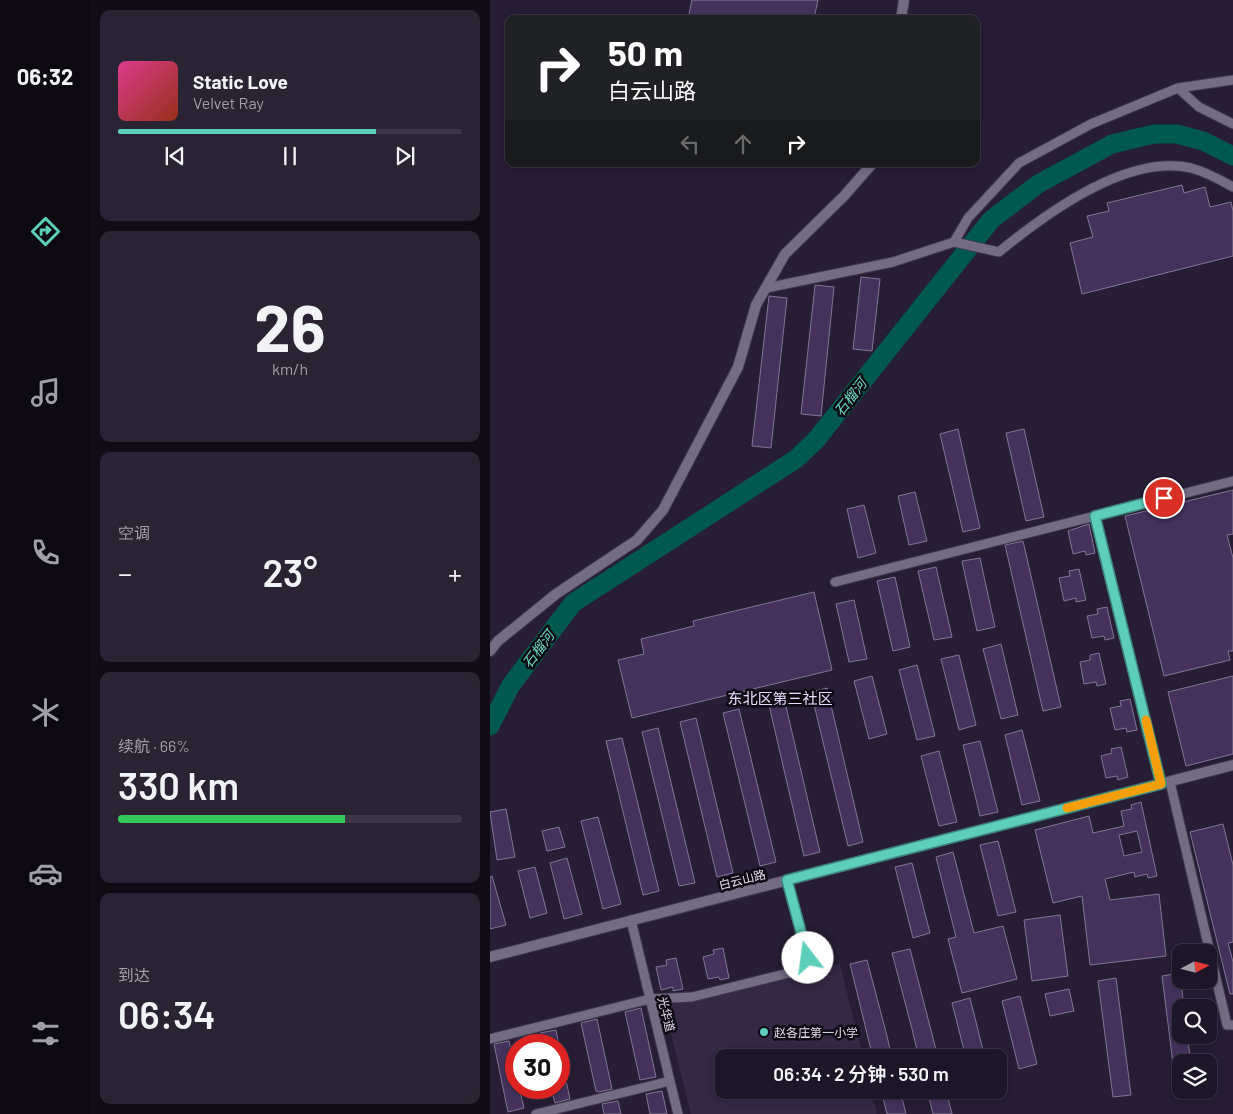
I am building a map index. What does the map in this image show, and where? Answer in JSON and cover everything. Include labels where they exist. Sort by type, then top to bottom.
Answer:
[{"type":"street","points":[[902,15],[904,0]]},
{"type":"street","points":[[956,242],[968,218],[1019,163],[1091,124],[1178,88],[1233,80]]},
{"type":"street","points":[[1178,88],[1199,107],[1233,124]]},
{"type":"street","points":[[490,651],[498,640],[556,594],[637,540],[663,510],[738,367],[756,305],[785,254],[844,196],[869,167]]},
{"type":"street","points":[[766,288],[893,262],[956,242],[999,252],[1029,227],[1066,202],[1139,169],[1189,168],[1212,175],[1233,187]]},
{"type":"street","points":[[835,582],[1233,481]]},
{"type":"street","points":[[1095,516],[1166,783],[1227,1025],[1233,1025]]},
{"type":"street","name":"白云山路","points":[[490,957],[1233,765]]},
{"type":"street","points":[[490,1039],[650,999],[692,997],[805,968],[808,958],[787,880]]},
{"type":"street","name":"光华道","points":[[631,920],[678,1114]]},
{"type":"street","points":[[536,1114],[670,1081]]},
{"type":"shaded area","name":"赵各庄第一小学","points":[[840,964],[861,1049],[715,1049],[715,1099],[873,1099],[877,1114],[691,1114],[664,1006]]},
{"type":"building","points":[[692,0],[818,0],[815,15],[689,15]]},
{"type":"building","points":[[1182,185],[1184,193],[1205,187],[1210,207],[1231,202],[1233,211],[1233,256],[1082,294],[1070,243],[1093,237],[1087,216],[1109,211],[1107,203]]},
{"type":"building","points":[[861,277],[880,279],[872,351],[853,349]]},
{"type":"building","points":[[815,285],[834,287],[821,416],[801,414]]},
{"type":"building","points":[[769,296],[787,298],[771,448],[752,446]]},
{"type":"building","points":[[958,429],[980,528],[963,532],[940,434]]},
{"type":"building","points":[[1024,429],[1044,517],[1026,521],[1006,433]]},
{"type":"building","points":[[1233,490],[1233,534],[1227,535],[1233,558],[1233,651],[1228,651],[1230,660],[1164,676],[1125,516]]},
{"type":"building","points":[[915,492],[927,541],[909,545],[898,496]]},
{"type":"building","points":[[864,505],[876,553],[858,558],[847,509]]},
{"type":"building","points":[[1089,524],[1095,553],[1086,555],[1085,551],[1073,554],[1068,531]]},
{"type":"building","points":[[1023,541],[1061,707],[1043,711],[1005,545]]},
{"type":"building","points":[[980,558],[995,627],[977,631],[962,561]]},
{"type":"building","points":[[936,567],[952,637],[934,640],[918,571]]},
{"type":"building","points":[[1079,569],[1086,600],[1076,602],[1076,598],[1064,601],[1059,578],[1070,576],[1069,571]]},
{"type":"building","points":[[895,577],[910,647],[893,651],[877,581]]},
{"type":"building","points":[[814,592],[832,670],[632,718],[618,660],[644,654],[641,639],[694,626],[693,621]]},
{"type":"building","points":[[854,600],[867,659],[849,662],[836,604]]},
{"type":"building","points":[[1107,607],[1114,638],[1105,640],[1104,636],[1092,638],[1087,616],[1098,614],[1097,609]]},
{"type":"building","points":[[1001,644],[1018,715],[1001,719],[983,649]]},
{"type":"building","points":[[1099,653],[1106,684],[1097,686],[1096,682],[1084,684],[1080,662],[1090,660],[1090,655]]},
{"type":"building","points":[[959,655],[976,725],[959,730],[941,659]]},
{"type":"building","points":[[917,665],[935,736],[917,740],[899,670]]},
{"type":"building","points":[[872,676],[887,734],[869,739],[854,681]]},
{"type":"building","points":[[1233,676],[1233,754],[1186,766],[1168,692]]},
{"type":"building","points":[[827,688],[863,842],[848,846],[811,692]]},
{"type":"building","points":[[784,698],[820,852],[804,856],[768,701]]},
{"type":"building","points":[[1130,699],[1137,730],[1127,732],[1126,728],[1115,730],[1110,708],[1121,706],[1120,701]]},
{"type":"building","points":[[739,709],[776,862],[760,866],[723,713]]},
{"type":"building","points":[[696,718],[733,873],[717,877],[680,722]]},
{"type":"building","points":[[658,728],[695,883],[679,886],[642,732]]},
{"type":"building","points":[[1022,730],[1040,801],[1022,805],[1005,735]]},
{"type":"building","points":[[622,738],[659,891],[643,895],[606,741]]},
{"type":"building","points":[[980,741],[998,812],[980,816],[963,745]]},
{"type":"building","points":[[1121,747],[1128,777],[1118,780],[1117,776],[1106,778],[1101,756],[1112,753],[1111,749]]},
{"type":"building","points":[[939,751],[957,822],[939,826],[921,756]]},
{"type":"building","points":[[1141,802],[1157,876],[1148,878],[1147,874],[1135,877],[1134,872],[1105,879],[1110,900],[1159,894],[1166,956],[1090,965],[1082,896],[1053,903],[1035,830],[1089,816],[1093,833],[1124,826],[1121,811],[1132,809],[1131,805]],"holes":[[[1137,831],[1142,852],[1124,856],[1119,835]]]},
{"type":"building","points":[[506,809],[515,857],[497,860],[490,812]]},
{"type":"building","points":[[598,817],[621,904],[603,909],[581,821]]},
{"type":"building","points":[[1223,824],[1233,865],[1233,942],[1228,943],[1233,962],[1233,994],[1230,994],[1190,832]]},
{"type":"building","points":[[559,827],[565,847],[547,851],[542,831]]},
{"type":"building","points":[[998,841],[1016,912],[998,916],[980,845]]},
{"type":"building","points":[[953,852],[974,933],[1003,926],[1017,979],[962,993],[948,939],[956,937],[936,857]]},
{"type":"building","points":[[567,858],[582,914],[564,919],[550,863]]},
{"type":"building","points":[[912,863],[930,933],[913,938],[895,867]]},
{"type":"building","points":[[535,867],[547,913],[530,918],[518,871]]},
{"type":"building","points":[[492,876],[506,925],[490,929],[490,877]]},
{"type":"building","points":[[1060,915],[1068,976],[1032,981],[1024,920]]},
{"type":"building","points":[[723,948],[729,978],[720,980],[719,977],[708,979],[703,957],[714,954],[713,950]]},
{"type":"building","points":[[910,949],[936,1049],[917,1049],[892,953]]},
{"type":"building","points":[[676,958],[683,989],[673,991],[673,987],[661,990],[656,967],[667,965],[666,960]]},
{"type":"building","points":[[867,960],[890,1049],[871,1049],[850,964]]},
{"type":"building","points":[[1172,974],[1172,989],[1182,989],[1183,999],[1172,999],[1172,1044],[1188,1044],[1190,1054],[1172,1054],[1172,1056],[1162,976]]},
{"type":"building","points":[[1116,978],[1131,1095],[1113,1097],[1098,981]]},
{"type":"building","points":[[1069,989],[1074,1011],[1050,1016],[1045,994]]},
{"type":"building","points":[[1020,996],[1037,1064],[1019,1069],[1002,1001]]},
{"type":"building","points":[[970,998],[983,1049],[964,1049],[952,1003]]},
{"type":"building","points":[[641,1008],[656,1077],[640,1080],[625,1012]]},
{"type":"building","points":[[597,1019],[612,1089],[599,1092],[596,1091],[581,1023]]},
{"type":"building","points":[[556,1030],[557,1034],[540,1034]]},
{"type":"building","points":[[505,1042],[505,1097],[494,1044]]},
{"type":"building","points":[[662,1091],[667,1114],[650,1114],[646,1094]]},
{"type":"building","points":[[505,1099],[522,1099],[524,1108],[508,1112]]},
{"type":"building","points":[[554,1099],[570,1099],[555,1103]]},
{"type":"building","points":[[883,1099],[902,1099],[906,1114],[887,1114]]},
{"type":"building","points":[[929,1099],[948,1099],[952,1114],[933,1114]]},
{"type":"building","points":[[618,1101],[621,1114],[604,1114],[602,1104]]},
{"type":"waterway","name":"石榴河","points":[[490,726],[511,685],[573,603],[796,459],[816,440],[991,220],[1038,184],[1112,144],[1154,134],[1177,134],[1203,141],[1233,156]]},
{"type":"slow traffic","points":[[1067,808],[1161,784],[1146,720]]},
{"type":"place","name":"赵各庄第一小学","points":[[764,1032]]},
{"type":"district","name":"东北区第三社区","points":[[780,698]]},
{"type":"route","points":[[808,958],[787,880],[1161,784],[1095,516],[1164,498]]}]
